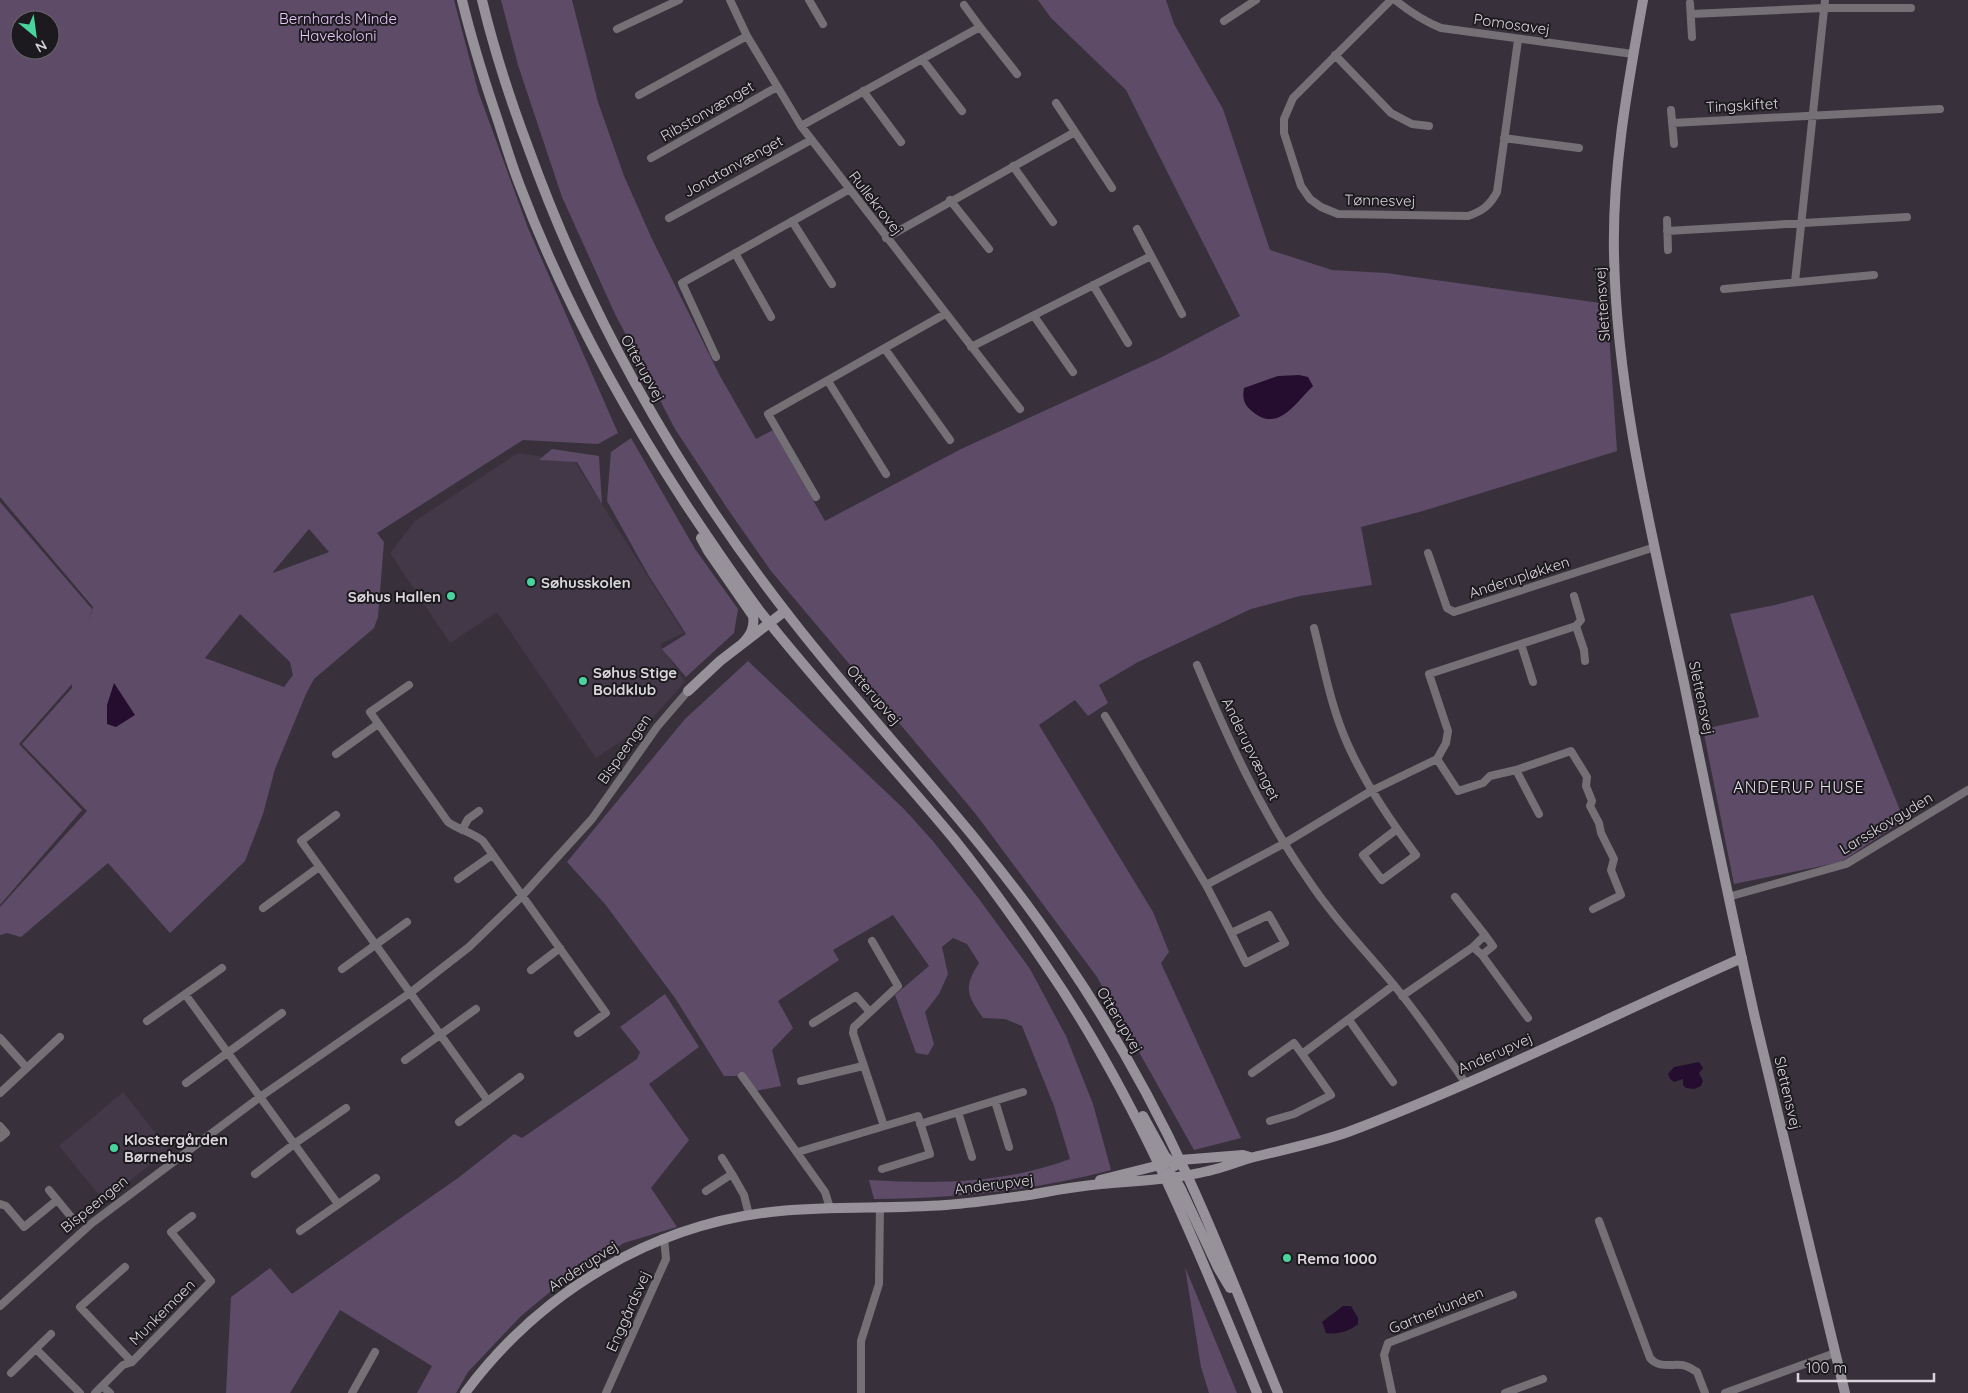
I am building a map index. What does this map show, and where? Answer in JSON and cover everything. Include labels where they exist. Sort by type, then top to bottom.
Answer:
[{"type":"street","name":"Otterupvej","points":[[462,0],[470,36],[519,185],[554,268],[626,409],[718,555],[769,622],[816,679],[956,842],[1047,966],[1132,1108],[1170,1163],[1187,1175],[1278,1393]]},
{"type":"street","name":"Otterupvej","points":[[482,0],[489,30],[513,105],[572,259],[604,327],[643,400],[682,465],[733,542],[785,611],[831,668],[970,830],[1063,956],[1107,1025],[1149,1100],[1170,1163]]},
{"type":"street","points":[[617,29],[679,0]]},
{"type":"street","name":"Rullekrovej","points":[[730,0],[746,36],[801,126],[848,190],[1020,409]]},
{"type":"street","points":[[809,0],[823,24]]},
{"type":"street","points":[[1224,21],[1256,0]]},
{"type":"street","name":"Tønnesvej","points":[[1391,0],[1292,98],[1284,120],[1284,134],[1301,186],[1310,199],[1321,208],[1338,214],[1468,216],[1480,212],[1491,204],[1497,192],[1518,40]]},
{"type":"street","name":"Pomosavej","points":[[1395,0],[1411,14],[1440,28],[1633,54]]},
{"type":"street","name":"Slettensvej","points":[[1642,0],[1625,97],[1615,190],[1614,252],[1620,354],[1655,547],[1728,897],[1845,1393]]},
{"type":"street","points":[[1690,3],[1692,37]]},
{"type":"street","points":[[1691,14],[1824,4],[1911,8]]},
{"type":"street","points":[[1795,282],[1824,4]]},
{"type":"street","points":[[964,5],[1017,74]]},
{"type":"street","points":[[801,126],[980,27]]},
{"type":"street","points":[[639,95],[746,36]]},
{"type":"street","points":[[1334,55],[1391,113],[1412,124],[1429,126]]},
{"type":"street","points":[[922,59],[962,112]]},
{"type":"street","name":"Ribstonvænget","points":[[651,158],[777,87]]},
{"type":"street","points":[[863,91],[900,142]]},
{"type":"street","points":[[1056,103],[1112,188]]},
{"type":"street","name":"Tingskiftet","points":[[1672,123],[1813,114],[1940,109]]},
{"type":"street","points":[[1671,110],[1674,144]]},
{"type":"street","points":[[886,238],[950,200],[1075,132]]},
{"type":"street","points":[[1504,138],[1579,148]]},
{"type":"street","name":"Jonatanvænget","points":[[669,218],[811,140]]},
{"type":"street","points":[[1013,166],[1053,222]]},
{"type":"street","points":[[716,357],[682,283],[848,190]]},
{"type":"street","points":[[950,200],[989,249]]},
{"type":"street","points":[[1667,231],[1907,217]]},
{"type":"street","points":[[1667,220],[1668,250]]},
{"type":"street","points":[[792,221],[832,284]]},
{"type":"street","points":[[1137,228],[1182,314]]},
{"type":"street","points":[[735,253],[772,317]]},
{"type":"street","points":[[971,347],[1151,256]]},
{"type":"street","points":[[1724,289],[1874,275]]},
{"type":"street","points":[[1093,285],[1128,342]]},
{"type":"street","points":[[816,498],[768,414],[946,314]]},
{"type":"street","points":[[1034,316],[1073,372]]},
{"type":"street","points":[[885,349],[950,440]]},
{"type":"street","points":[[828,381],[886,474]]},
{"type":"street","points":[[684,501],[708,552],[753,616],[753,629],[742,644]]},
{"type":"street","name":"Anderupløkken","points":[[1428,553],[1448,608],[1454,612],[1655,547]]},
{"type":"street","points":[[1206,885],[1285,843],[1371,791],[1437,758],[1446,743],[1448,731],[1429,674],[1576,626],[1581,620],[1574,596]]},
{"type":"street","name":"Bispeengen","points":[[0,1306],[92,1223],[260,1097],[410,993],[469,946],[522,896],[592,819],[656,727],[688,691],[720,661],[785,611]]},
{"type":"street","points":[[1576,626],[1584,650],[1585,661]]},
{"type":"street","points":[[1314,628],[1330,693],[1347,744],[1371,791],[1416,855],[1382,880],[1363,855],[1397,829]]},
{"type":"street","points":[[1521,644],[1533,682]]},
{"type":"street","name":"Anderupvænget","points":[[1197,666],[1257,797],[1306,878],[1331,911],[1394,985],[1465,1082]]},
{"type":"street","points":[[409,685],[370,712],[448,822],[483,841],[606,1013],[578,1033]]},
{"type":"street","points":[[1105,716],[1206,885],[1246,963],[1285,943],[1269,915],[1231,933]]},
{"type":"street","points":[[336,754],[378,724]]},
{"type":"street","points":[[1437,758],[1458,791],[1483,783],[1490,776],[1516,770],[1571,751],[1587,777],[1586,786],[1592,801],[1590,806],[1614,859],[1611,870],[1621,895],[1593,909]]},
{"type":"street","points":[[1516,770],[1539,814]]},
{"type":"street","name":"Larsskovgyden","points":[[1728,897],[1846,864],[1968,790]]},
{"type":"street","points":[[462,830],[468,820],[479,811]]},
{"type":"street","points":[[336,815],[301,841],[488,1101]]},
{"type":"street","points":[[458,879],[492,855]]},
{"type":"street","points":[[263,908],[320,867]]},
{"type":"street","points":[[1455,897],[1492,946],[1482,955]]},
{"type":"street","points":[[342,969],[407,922]]},
{"type":"street","points":[[1402,996],[1473,947],[1485,935]]},
{"type":"street","points":[[872,942],[898,986],[854,1027],[853,1033],[884,1126]]},
{"type":"street","points":[[1473,947],[1482,955],[1528,1018]]},
{"type":"street","points":[[531,970],[560,948]]},
{"type":"street","name":"Anderupvej","points":[[465,1393],[498,1353],[530,1321],[565,1292],[608,1264],[664,1238],[708,1224],[778,1211],[983,1202],[1080,1186],[1209,1171],[1297,1148],[1347,1132],[1465,1082],[1742,958]]},
{"type":"street","points":[[147,1021],[222,968]]},
{"type":"street","points":[[1302,1054],[1394,985]]},
{"type":"street","points":[[185,994],[338,1204]]},
{"type":"street","points":[[813,1023],[856,996],[869,1012]]},
{"type":"street","points":[[405,1060],[476,1010]]},
{"type":"street","points":[[186,1083],[282,1013]]},
{"type":"street","points":[[1349,1020],[1393,1082]]},
{"type":"street","points":[[0,1093],[60,1037]]},
{"type":"street","points":[[0,1038],[26,1068]]},
{"type":"street","points":[[1252,1073],[1294,1043],[1330,1095],[1294,1114],[1270,1121]]},
{"type":"street","points":[[801,1081],[863,1066]]},
{"type":"street","points":[[742,1076],[825,1192],[830,1208]]},
{"type":"street","points":[[459,1122],[520,1078]]},
{"type":"street","points":[[920,1124],[1023,1092]]},
{"type":"street","points":[[995,1101],[1009,1147]]},
{"type":"street","points":[[255,1174],[346,1108]]},
{"type":"street","points":[[958,1112],[972,1157]]},
{"type":"street","points":[[798,1152],[918,1116],[930,1154],[882,1169]]},
{"type":"street","points":[[0,1126],[6,1133],[0,1138]]},
{"type":"street","name":"Anderupvej","points":[[1080,1186],[1120,1174],[1170,1163],[1243,1155],[1253,1158]]},
{"type":"street","points":[[722,1158],[744,1195],[749,1215]]},
{"type":"street","points":[[1170,1163],[1170,1177],[1257,1393]]},
{"type":"street","points":[[706,1191],[732,1174]]},
{"type":"street","points":[[1170,1177],[1218,1268],[1246,1314]]},
{"type":"street","points":[[300,1231],[376,1178]]},
{"type":"street","points":[[49,1190],[72,1218]]},
{"type":"street","points":[[0,1204],[6,1206],[24,1227],[57,1200]]},
{"type":"street","points":[[861,1393],[861,1341],[879,1284],[880,1206]]},
{"type":"street","name":"Munkemaen","points":[[95,1393],[123,1366],[132,1362],[211,1281],[172,1232],[192,1216]]},
{"type":"street","points":[[1599,1222],[1650,1358],[1653,1362],[1660,1365],[1683,1365],[1697,1372],[1705,1393]]},
{"type":"street","name":"Enggårdsvej","points":[[606,1393],[666,1259],[664,1238]]},
{"type":"street","name":"Munkemaen","points":[[125,1267],[80,1306],[132,1362]]},
{"type":"street","name":"Gartnerlunden","points":[[1392,1393],[1384,1355],[1388,1343],[1513,1295]]},
{"type":"street","points":[[11,1373],[51,1334]]},
{"type":"street","points":[[36,1348],[80,1393]]},
{"type":"street","points":[[352,1393],[375,1352]]},
{"type":"street","points":[[1725,1393],[1835,1353]]},
{"type":"street","points":[[1505,1393],[1543,1379]]},
{"type":"street","points":[[102,1386],[110,1393]]},
{"type":"shaded area","points":[[1299,375],[1308,377],[1313,386],[1293,407],[1279,417],[1271,419],[1262,418],[1246,404],[1243,395],[1244,388],[1278,376]]},
{"type":"shaded area","name":"Søhusskolen","points":[[518,453],[575,462],[684,633],[660,644],[685,682],[649,722],[596,758],[497,612],[450,643],[390,553],[415,521]]},
{"type":"shaded area","points":[[114,683],[135,715],[116,727],[107,724],[107,705]]},
{"type":"shaded area","points":[[1699,1062],[1703,1068],[1699,1073],[1703,1081],[1701,1086],[1694,1089],[1686,1088],[1683,1085],[1683,1079],[1674,1082],[1670,1079],[1668,1074],[1674,1067]]},
{"type":"shaded area","name":"Klostergården Børnehus","points":[[123,1092],[169,1150],[104,1201],[59,1146]]},
{"type":"shaded area","points":[[1343,1306],[1351,1306],[1358,1318],[1358,1324],[1343,1332],[1326,1333],[1322,1322]]},
{"type":"green space","name":"Bernhards Minde Havekoloni","points":[[0,0],[454,0],[478,91],[528,228],[618,433],[598,444],[523,440],[377,533],[384,542],[378,617],[374,628],[314,679],[275,769],[263,814],[245,861],[170,933],[108,863],[21,937],[7,933],[0,935],[0,907],[87,811],[22,744],[72,688],[72,684],[19,744],[82,810],[0,905],[0,502],[92,609],[89,622],[93,607],[0,497]],"holes":[[[309,529],[329,552],[273,573],[273,572]],[[240,614],[290,662],[293,675],[284,687],[205,658]]]},
{"type":"green space","points":[[501,0],[572,0],[598,102],[624,176],[652,239],[720,376],[756,439],[773,430],[825,521],[961,449],[1160,358],[1240,316],[1126,90],[1051,18],[1038,0],[1166,0],[1174,24],[1223,109],[1270,250],[1332,270],[1386,273],[1607,304],[1617,451],[1423,511],[1361,527],[1372,585],[1300,596],[1251,609],[1138,662],[1099,685],[1108,703],[1088,716],[1075,700],[1039,725],[1153,912],[1169,952],[1161,963],[1241,1138],[1194,1150],[1097,977],[975,813],[771,571],[675,429],[615,314],[562,197],[518,65]]},
{"type":"green space","points":[[631,438],[695,549],[738,609],[734,633],[686,677],[662,649],[686,634],[649,576],[607,501],[611,452]]},
{"type":"green space","points":[[552,449],[599,456],[602,504],[577,462],[539,460]]},
{"type":"green space","points":[[1813,595],[1904,820],[1841,862],[1734,884],[1703,729],[1759,717],[1730,614]]},
{"type":"green space","points":[[748,661],[904,809],[932,840],[979,899],[1030,969],[1066,1036],[1093,1104],[1111,1170],[1053,1183],[994,1192],[874,1199],[869,1180],[946,1182],[995,1178],[1045,1167],[1070,1159],[1054,1106],[1022,1026],[1005,1019],[983,1018],[970,997],[969,985],[979,963],[967,944],[953,938],[942,947],[948,974],[939,994],[925,1012],[934,1044],[928,1055],[916,1053],[895,995],[929,966],[893,915],[833,950],[839,960],[778,1001],[793,1028],[772,1050],[781,1086],[750,1092],[737,1076],[724,1076],[675,998],[605,904],[567,862],[685,719]]},
{"type":"green space","points":[[665,994],[699,1047],[649,1084],[689,1140],[651,1188],[677,1227],[624,1243],[562,1282],[521,1316],[468,1372],[456,1393],[417,1393],[432,1366],[340,1310],[290,1393],[226,1393],[231,1297],[270,1268],[292,1294],[458,1178],[514,1134],[522,1138],[637,1059],[640,1052],[620,1027]]},
{"type":"green space","points":[[1185,1267],[1237,1393],[1209,1393],[1201,1367]]},
{"type":"place","name":"Søhusskolen","points":[[531,582]]},
{"type":"place","name":"Søhus Hallen","points":[[451,596]]},
{"type":"place","name":"Søhus Stige Boldklub","points":[[583,681]]},
{"type":"place","name":"Klostergården Børnehus","points":[[114,1148]]},
{"type":"place","name":"Rema 1000","points":[[1287,1258]]},
{"type":"district","name":"ANDERUP HUSE","points":[[1799,787]]}]
